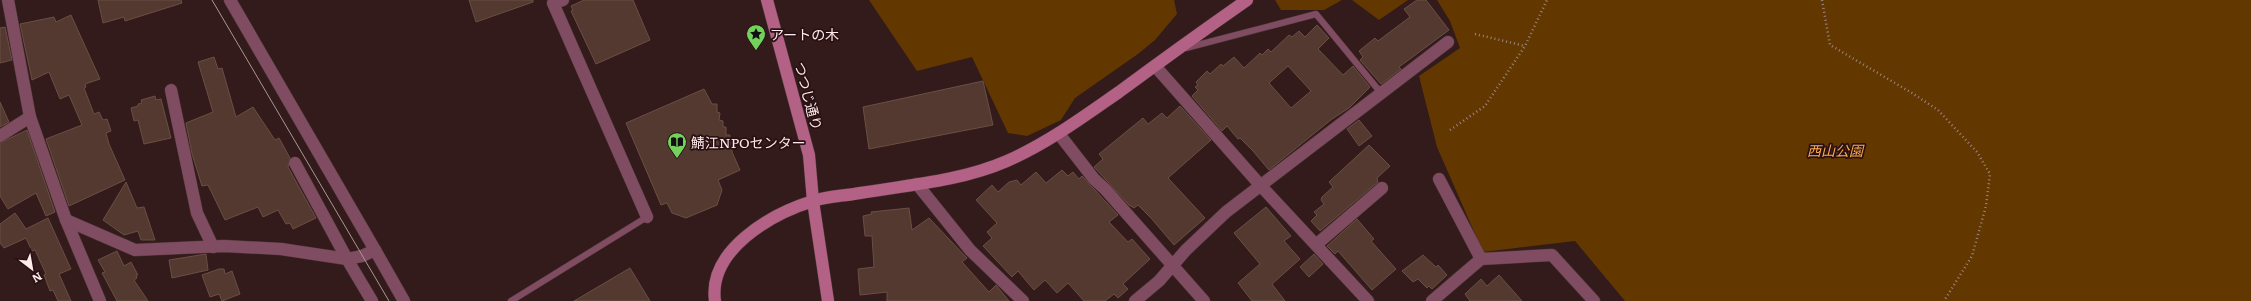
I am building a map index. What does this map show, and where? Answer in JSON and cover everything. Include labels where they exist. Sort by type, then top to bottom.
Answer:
[{"type":"street","points":[[230,0],[404,301]]},
{"type":"street","points":[[563,0],[553,3],[646,217]]},
{"type":"street","name":"つつじ通り","points":[[767,0],[809,155],[813,201],[828,301]]},
{"type":"street","points":[[715,301],[716,279],[721,266],[731,249],[750,233],[813,201],[971,174],[1007,161],[1059,134],[1247,0]]},
{"type":"street","points":[[6,6],[30,117],[66,220],[100,301]]},
{"type":"street","points":[[1135,301],[1159,281],[1215,221],[1448,42]]},
{"type":"street","points":[[1154,66],[1261,186],[1317,244],[1368,301]]},
{"type":"street","points":[[171,90],[197,213],[213,247]]},
{"type":"street","points":[[0,136],[30,117]]},
{"type":"street","points":[[1059,134],[1094,179],[1105,189],[1204,301]]},
{"type":"street","points":[[295,163],[347,259],[372,301]]},
{"type":"street","points":[[1439,179],[1480,259]]},
{"type":"street","points":[[917,184],[970,250],[1023,301]]},
{"type":"street","points":[[1317,244],[1382,188]]},
{"type":"street","points":[[66,220],[135,250],[213,247],[281,249],[347,259],[362,256],[375,250]]},
{"type":"street","points":[[1432,301],[1480,259],[1552,255],[1594,301]]},
{"type":"lane","points":[[1176,50],[1316,14],[1382,92]]},
{"type":"lane","points":[[511,301],[646,217]]},
{"type":"path","points":[[1450,130],[1485,106],[1525,46],[1547,0]]},
{"type":"path","points":[[1822,0],[1830,45],[1938,110],[1977,152],[1990,174],[1986,206],[1972,256],[1944,301]]},
{"type":"path","points":[[1475,34],[1525,46]]},
{"type":"green space","points":[[869,0],[1174,0],[1177,14],[1155,40],[1138,54],[1075,98],[1061,120],[1027,136],[1008,133],[972,57],[917,71]]},
{"type":"green space","points":[[1275,0],[1342,0],[1324,10],[1281,10]]},
{"type":"green space","points":[[1352,0],[1408,0],[1379,20]]},
{"type":"green space","name":"西山公園","points":[[1437,0],[2251,0],[2251,301],[1625,301],[1575,241],[1483,252],[1437,147],[1419,76],[1460,48],[1450,21]]},
{"type":"building","points":[[98,0],[181,0],[182,3],[125,21],[124,17],[103,23]]},
{"type":"building","points":[[469,0],[533,0],[533,2],[476,22]]},
{"type":"building","points":[[584,0],[633,0],[650,40],[596,64],[571,11],[573,10],[571,6]]},
{"type":"building","points":[[1417,0],[1426,0],[1449,30],[1399,67],[1401,69],[1381,84],[1360,60],[1363,57],[1359,51],[1375,38],[1378,41],[1410,17],[1404,9]]},
{"type":"building","points":[[71,15],[100,79],[85,84],[86,87],[84,88],[94,114],[99,112],[103,120],[107,119],[111,131],[106,133],[109,144],[125,180],[69,206],[46,139],[82,125],[69,95],[60,99],[49,72],[32,80],[20,24],[54,17],[56,22]]},
{"type":"building","points":[[1317,25],[1329,38],[1318,49],[1343,75],[1353,66],[1370,87],[1349,108],[1332,119],[1269,170],[1253,151],[1240,138],[1238,139],[1227,126],[1222,131],[1192,96],[1198,90],[1195,87],[1198,85],[1196,82],[1207,71],[1210,74],[1221,64],[1223,66],[1234,57],[1244,68],[1260,53],[1262,55],[1268,49],[1271,52],[1289,35],[1292,37],[1299,31],[1305,37]],"holes":[[[1288,66],[1311,91],[1291,108],[1269,83]]]},
{"type":"building","points":[[5,27],[12,60],[0,63],[0,28]]},
{"type":"building","points":[[214,57],[218,69],[222,68],[236,117],[253,107],[275,140],[279,138],[290,158],[288,167],[316,218],[293,229],[290,223],[286,224],[278,210],[263,217],[258,207],[225,220],[208,185],[202,186],[192,154],[186,123],[213,112],[198,62]]},
{"type":"building","points":[[983,81],[993,125],[869,149],[863,107]]},
{"type":"building","points":[[704,89],[712,104],[717,104],[717,112],[720,113],[719,120],[723,121],[723,127],[726,127],[726,135],[730,135],[729,142],[732,142],[732,152],[740,170],[718,180],[722,190],[717,205],[686,218],[672,213],[667,203],[661,205],[626,123]]},
{"type":"building","points":[[155,96],[156,100],[161,99],[171,138],[144,144],[138,120],[134,121],[131,108],[142,103],[141,100]]},
{"type":"building","points":[[0,102],[9,122],[0,127]]},
{"type":"building","points":[[1180,106],[1211,140],[1168,178],[1205,218],[1174,245],[1138,205],[1134,208],[1129,205],[1094,167],[1103,159],[1099,154],[1143,118],[1148,124],[1162,113],[1167,118]]},
{"type":"building","points":[[1359,120],[1372,136],[1359,146],[1347,129]]},
{"type":"building","points":[[27,130],[55,212],[46,216],[36,193],[8,209],[0,196],[0,143]]},
{"type":"building","points":[[1369,145],[1390,166],[1377,178],[1378,182],[1320,231],[1311,221],[1317,215],[1314,212],[1324,204],[1321,200],[1322,197],[1333,187],[1329,182]]},
{"type":"building","points":[[1062,170],[1068,176],[1073,172],[1079,179],[1082,176],[1118,215],[1109,222],[1128,242],[1132,239],[1150,259],[1123,284],[1128,289],[1118,298],[1114,294],[1105,301],[1084,301],[1068,283],[1057,293],[1045,280],[1034,290],[1018,271],[1012,277],[983,246],[992,238],[987,232],[997,223],[976,200],[992,185],[998,192],[1009,182],[1017,180],[1021,185],[1036,172],[1046,183]]},
{"type":"building","points":[[126,182],[137,208],[144,207],[155,240],[141,240],[138,231],[124,235],[103,220]]},
{"type":"building","points":[[1266,207],[1291,236],[1284,241],[1300,259],[1272,284],[1285,301],[1252,301],[1238,283],[1260,264],[1234,233]]},
{"type":"building","points":[[909,208],[912,230],[929,218],[967,258],[962,262],[989,292],[996,285],[1009,301],[887,301],[887,292],[860,295],[858,269],[874,267],[872,236],[865,236],[863,216],[872,214],[871,212]]},
{"type":"building","points":[[15,213],[26,229],[48,218],[71,269],[59,274],[71,301],[58,301],[53,290],[50,291],[44,275],[46,274],[35,250],[32,251],[26,238],[4,248],[0,243],[0,224]]},
{"type":"building","points":[[1357,219],[1374,239],[1371,241],[1396,269],[1372,290],[1338,251],[1335,254],[1327,246]]},
{"type":"building","points":[[117,251],[124,266],[131,262],[138,275],[136,275],[137,278],[134,280],[148,301],[117,301],[102,273],[105,272],[98,260]]},
{"type":"building","points":[[206,254],[208,270],[172,278],[169,260]]},
{"type":"building","points":[[1314,254],[1323,264],[1309,277],[1300,267]]},
{"type":"building","points":[[1423,255],[1436,267],[1438,265],[1447,275],[1432,289],[1429,286],[1427,288],[1418,279],[1413,282],[1402,271]]},
{"type":"building","points":[[630,268],[650,301],[574,301]]},
{"type":"building","points":[[219,269],[224,269],[225,274],[232,271],[240,294],[222,301],[219,294],[210,297],[202,275]]},
{"type":"building","points":[[1499,275],[1522,301],[1470,301],[1465,294],[1481,279],[1487,286]]},
{"type":"tram line","points":[[212,0],[389,301]]},
{"type":"place","name":"アートの木","points":[[756,51]]},
{"type":"place","name":"鯖江NPOセンター","points":[[677,159]]}]
